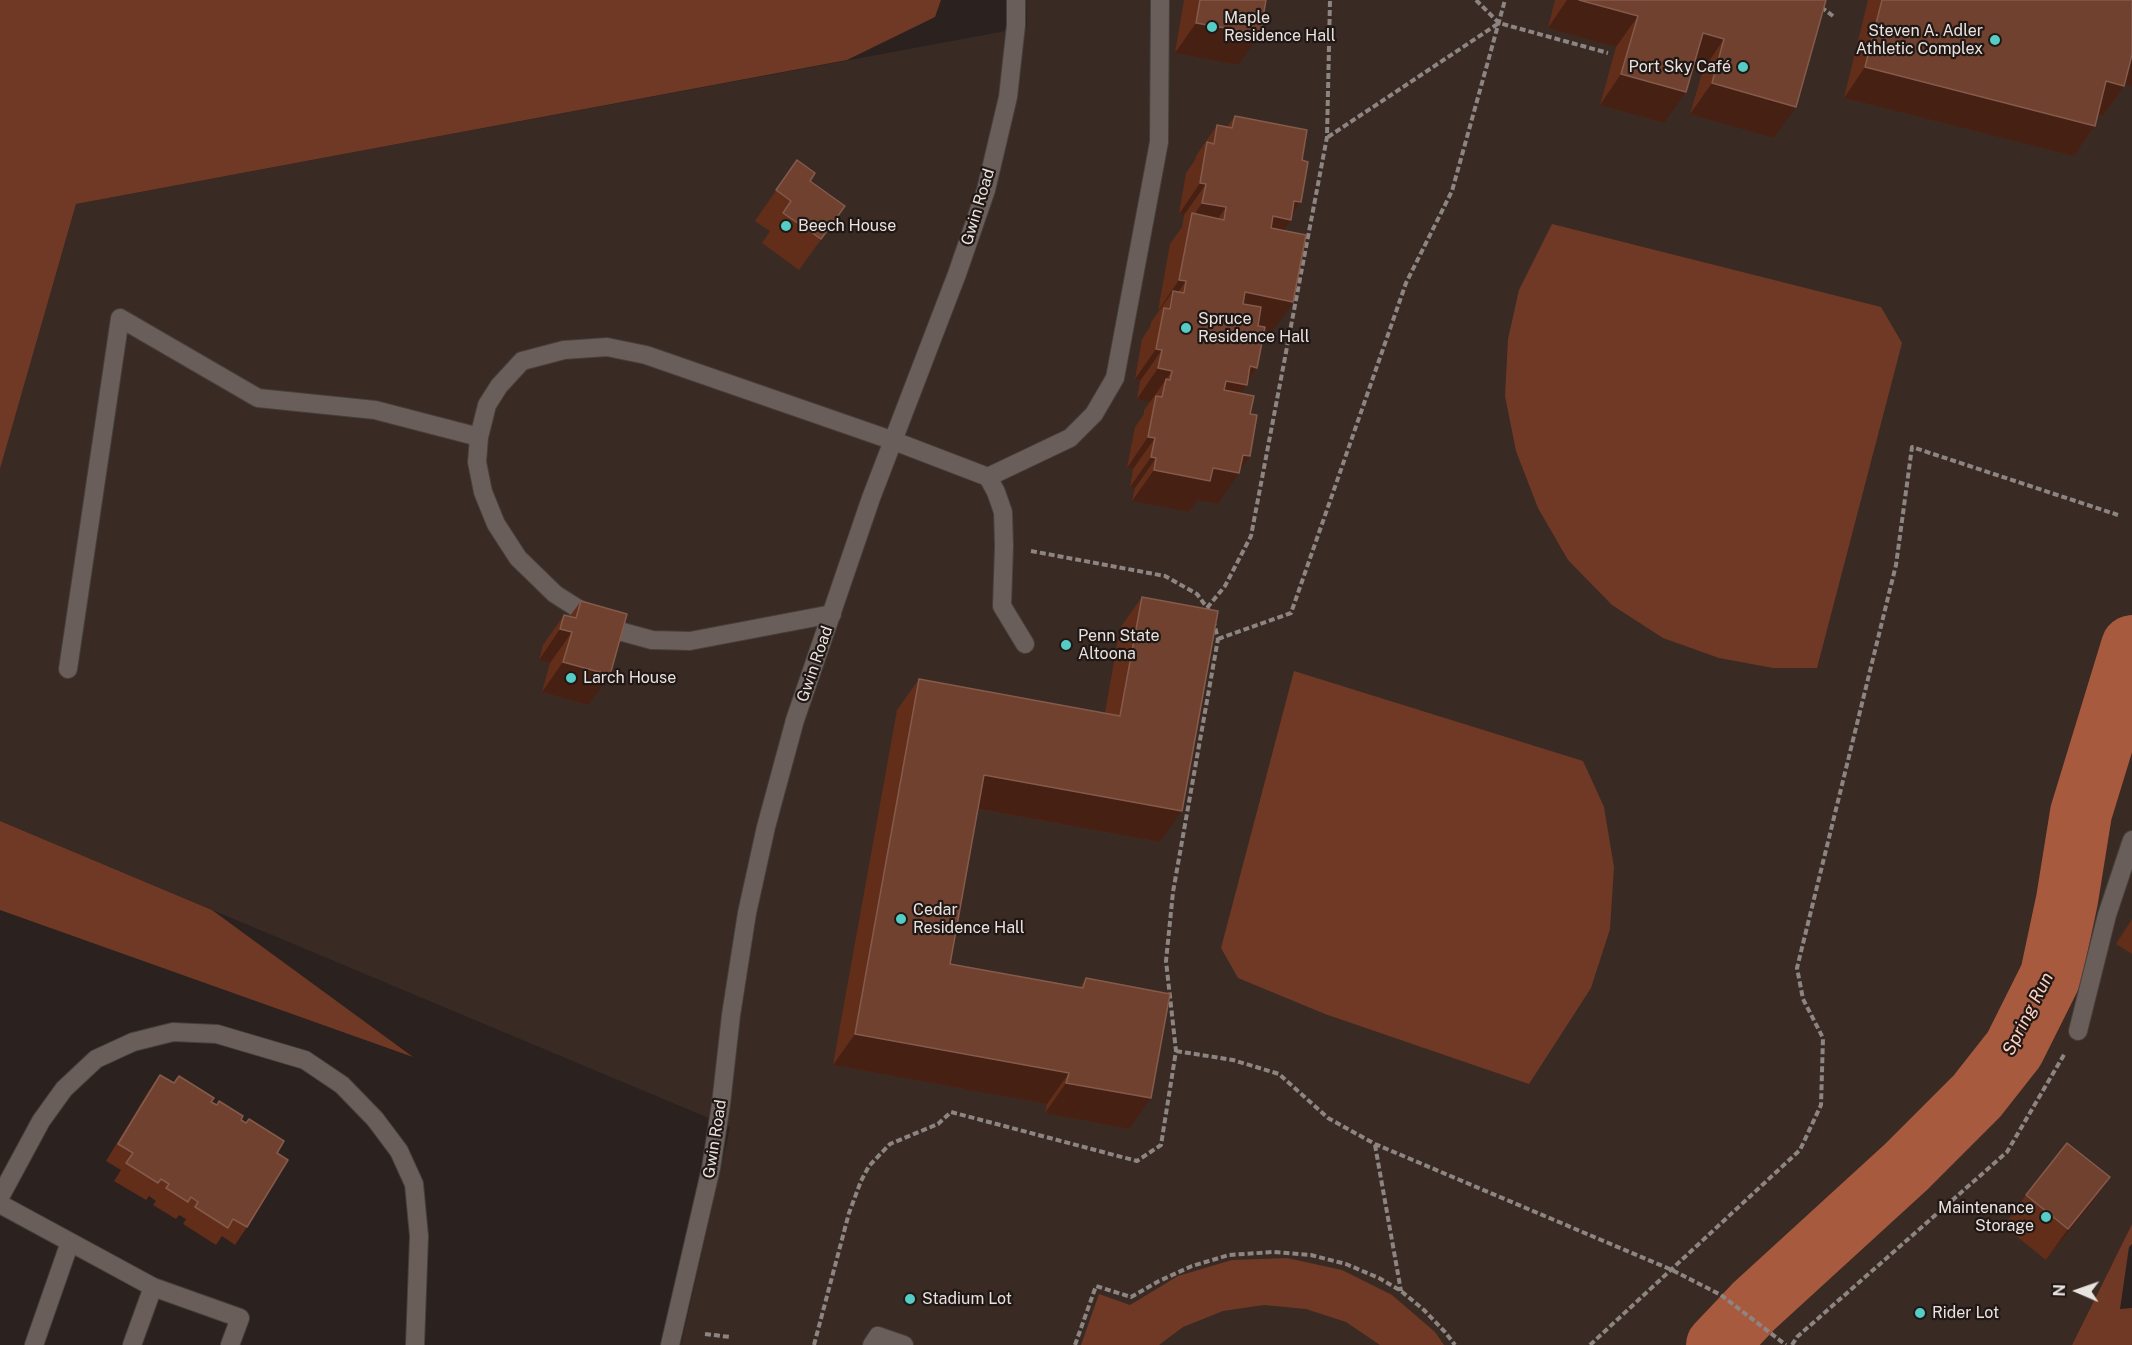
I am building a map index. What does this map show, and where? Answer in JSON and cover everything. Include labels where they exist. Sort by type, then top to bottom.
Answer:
[{"type":"street","name":"Gwin Road","points":[[670,1345],[711,1168],[747,913],[763,838],[795,720],[872,498],[986,190],[1008,97],[1016,25],[1016,0]]},
{"type":"street","points":[[988,477],[1070,438],[1094,414],[1115,378],[1159,142],[1160,0]]},
{"type":"street","points":[[68,669],[120,318],[258,398],[375,410],[479,437]]},
{"type":"street","points":[[832,614],[690,641],[652,639],[619,630],[588,615],[555,594],[518,558],[496,524],[483,492],[477,462],[479,437],[487,405],[499,386],[522,361],[564,350],[607,347],[646,355],[894,441],[988,477],[1003,512],[1002,606],[1025,644]]},
{"type":"street","points":[[2078,1031],[2106,915],[2132,840]]},
{"type":"street","points":[[0,1197],[41,1121],[64,1089],[96,1059],[124,1046],[173,1032],[217,1034],[305,1060],[342,1085],[375,1119],[399,1151],[414,1184],[419,1236],[416,1345]]},
{"type":"street","points":[[0,1204],[153,1287],[240,1318],[230,1345]]},
{"type":"street","points":[[34,1345],[70,1242]]},
{"type":"street","points":[[132,1345],[153,1287]]},
{"type":"street","points":[[872,1345],[878,1335],[904,1345]]},
{"type":"path","points":[[1207,608],[1225,586],[1251,536],[1327,137],[1330,0]]},
{"type":"path","points":[[1476,0],[1499,23],[1608,53]]},
{"type":"path","points":[[1218,639],[1290,612],[1406,282],[1452,191],[1505,0]]},
{"type":"path","points":[[1818,5],[1833,16]]},
{"type":"path","points":[[1327,137],[1499,23]]},
{"type":"path","points":[[1590,1345],[1800,1150],[1821,1105],[1823,1038],[1803,999],[1797,968],[1896,565],[1912,447],[2118,514]]},
{"type":"path","points":[[814,1345],[849,1213],[861,1181],[869,1166],[890,1144],[938,1124],[951,1112],[1137,1161],[1161,1145],[1176,1051],[1166,961],[1173,892],[1218,639],[1212,615],[1197,594],[1165,576],[1004,546]]},
{"type":"path","points":[[1792,1345],[1797,1337],[2007,1152],[2078,1031]]},
{"type":"path","points":[[1176,1051],[1233,1060],[1279,1074],[1328,1118],[1375,1144],[1672,1270],[1720,1295],[1786,1345]]},
{"type":"path","points":[[1375,1144],[1401,1291]]},
{"type":"path","points":[[1075,1345],[1096,1286],[1131,1297],[1192,1266],[1229,1255],[1273,1252],[1311,1255],[1346,1264],[1379,1278],[1401,1291],[1425,1310],[1455,1345]]},
{"type":"path","points":[[705,1334],[730,1337]]},
{"type":"shaded area","points":[[0,0],[941,0],[935,17],[847,60],[76,204],[0,469]]},
{"type":"shaded area","name":"Penn State Altoona","points":[[1026,0],[2132,0],[2132,1224],[2072,1345],[681,1345],[730,1127],[0,821],[0,469],[76,204],[1027,27]]},
{"type":"shaded area","points":[[1552,224],[1881,307],[1902,343],[1817,668],[1773,668],[1719,658],[1663,638],[1612,605],[1568,560],[1538,508],[1516,451],[1505,396],[1508,339],[1519,290]]},
{"type":"shaded area","points":[[1294,671],[1583,761],[1604,807],[1614,867],[1610,929],[1591,988],[1529,1084],[1325,1014],[1238,978],[1221,948]]},
{"type":"shaded area","points":[[0,821],[212,910],[413,1057],[0,910]]},
{"type":"shaded area","points":[[2132,1224],[2132,1244],[2129,1247],[2120,1309],[2132,1308],[2132,1345],[2072,1345]]},
{"type":"shaded area","points":[[1287,1258],[1342,1270],[1392,1295],[1435,1332],[1444,1345],[1380,1345],[1346,1322],[1306,1309],[1264,1305],[1223,1311],[1183,1327],[1159,1345],[1081,1345],[1099,1294],[1130,1305],[1178,1276],[1232,1260]]},
{"type":"building","points":[[1200,0],[1266,0],[1260,34],[1196,23]]},
{"type":"building","points":[[1579,0],[1826,0],[1796,107],[1712,83],[1724,39],[1703,33],[1686,92],[1621,74],[1638,16]]},
{"type":"building","name":"Steven A. Adler Athletic Complex","points":[[1882,0],[2132,0],[2132,55],[2124,86],[2106,81],[2095,126],[1865,67]]},
{"type":"building","name":"Spruce Residence Hall","points":[[1235,116],[1307,130],[1302,160],[1308,162],[1301,202],[1294,201],[1291,220],[1273,216],[1271,228],[1306,235],[1293,302],[1245,292],[1243,304],[1261,307],[1258,326],[1265,327],[1257,368],[1250,366],[1247,385],[1226,381],[1224,390],[1254,396],[1250,414],[1257,415],[1250,456],[1243,455],[1239,473],[1213,468],[1210,481],[1154,470],[1156,458],[1151,457],[1155,438],[1148,437],[1156,396],[1162,397],[1166,379],[1170,380],[1172,371],[1158,368],[1162,350],[1156,349],[1164,308],[1170,309],[1173,291],[1184,293],[1186,281],[1179,280],[1192,213],[1224,220],[1226,207],[1202,203],[1206,184],[1200,183],[1207,142],[1214,144],[1217,125],[1232,128]]},
{"type":"building","points":[[797,160],[815,173],[810,181],[845,206],[821,239],[783,213],[791,201],[776,190]]},
{"type":"building","name":"Cedar Residence Hall","points":[[1142,597],[1218,611],[1182,811],[984,775],[950,964],[1083,988],[1086,978],[1170,994],[1151,1098],[1066,1083],[1069,1073],[855,1034],[919,679],[1120,716]]},
{"type":"building","points":[[581,601],[627,614],[610,675],[563,662],[572,632],[560,629],[564,615],[576,618]]},
{"type":"building","points":[[160,1075],[174,1083],[179,1076],[214,1098],[211,1102],[217,1105],[219,1101],[243,1116],[241,1120],[246,1123],[249,1119],[284,1141],[277,1153],[288,1160],[247,1227],[233,1219],[228,1228],[195,1207],[198,1202],[191,1197],[188,1202],[166,1188],[169,1184],[161,1179],[158,1183],[126,1163],[133,1153],[118,1144]]},
{"type":"building","points":[[2067,1143],[2110,1177],[2068,1229],[2026,1195]]},
{"type":"waterway","name":"Spring Run","points":[[1717,1345],[1754,1306],[1906,1167],[1977,1096],[2014,1049],[2051,975],[2067,900],[2081,813],[2132,646]]},
{"type":"place","name":"Maple Residence Hall","points":[[1212,27]]},
{"type":"place","name":"Steven A. Adler Athletic Complex","points":[[1995,40]]},
{"type":"place","name":"Port Sky Café","points":[[1743,67]]},
{"type":"place","name":"Beech House","points":[[786,226]]},
{"type":"place","name":"Spruce Residence Hall","points":[[1186,328]]},
{"type":"place","name":"Penn State Altoona","points":[[1066,645]]},
{"type":"place","name":"Larch House","points":[[571,678]]},
{"type":"place","name":"Cedar Residence Hall","points":[[901,919]]},
{"type":"place","name":"Maintenance Storage","points":[[2046,1217]]},
{"type":"place","name":"Stadium Lot","points":[[910,1299]]},
{"type":"place","name":"Rider Lot","points":[[1920,1313]]}]
